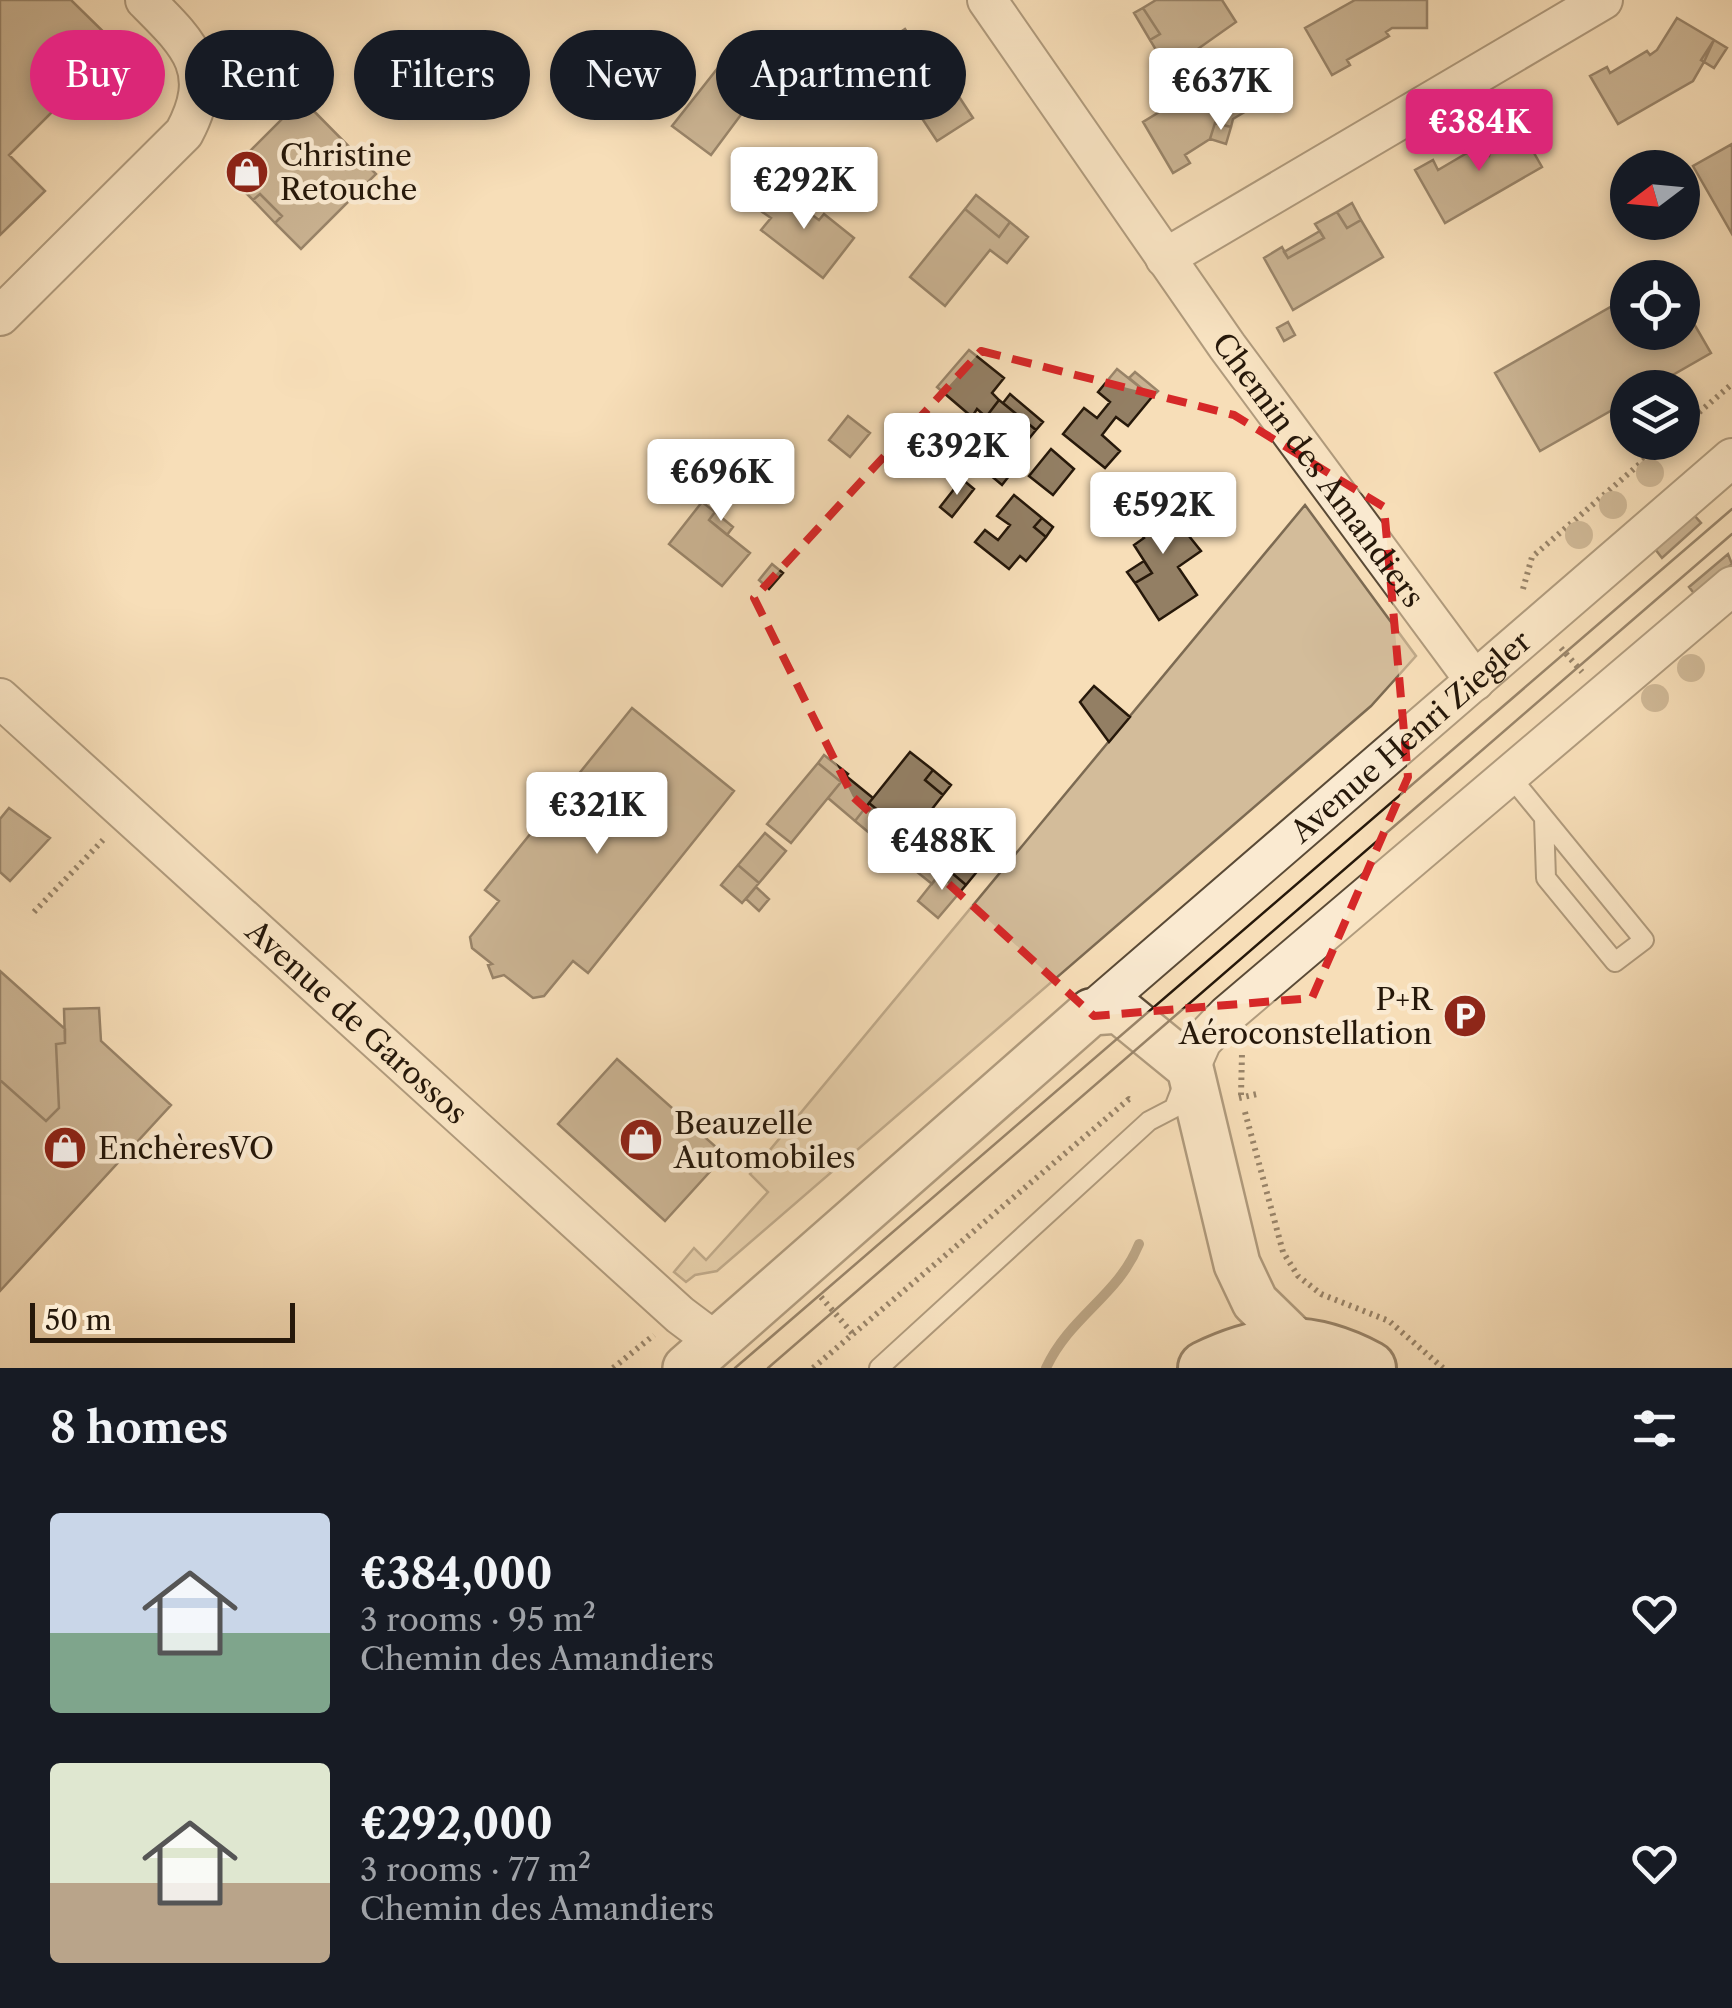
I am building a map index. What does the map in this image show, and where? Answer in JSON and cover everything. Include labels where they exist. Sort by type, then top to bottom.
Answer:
[{"type":"main road","points":[[1205,1368],[1244,1349],[1296,1344],[1340,1353],[1369,1368]]},
{"type":"street","points":[[0,316],[184,133],[197,109],[200,84],[195,55],[145,0]]},
{"type":"street","name":"Chemin des Amandiers","points":[[987,0],[1165,258],[1475,681]]},
{"type":"street","points":[[1165,258],[1603,0]]},
{"type":"street","name":"Avenue Henri Ziegler","points":[[1090,1012],[1475,681],[1530,613],[1732,458]]},
{"type":"street","points":[[1190,1068],[1202,1041],[1227,1015],[1732,586]]},
{"type":"street","name":"Avenue de Garossos","points":[[0,698],[652,1290],[716,1359]]},
{"type":"street","points":[[716,1359],[1090,1012],[1119,1010],[1190,1068],[1237,1264],[1256,1302],[1296,1344]]},
{"type":"lane","points":[[1510,776],[1644,940],[1615,962],[1546,878],[1544,818]]},
{"type":"lane","points":[[879,1368],[1149,1121],[1174,1108],[1190,1068]]},
{"type":"path","points":[[1700,412],[1732,384]]},
{"type":"path","points":[[1604,697],[1530,613],[1532,557],[1644,460]]},
{"type":"path","points":[[34,912],[131,816]]},
{"type":"path","points":[[1247,1040],[1239,1079],[1241,1096],[1283,1252],[1298,1276],[1321,1294],[1389,1321],[1443,1368]]},
{"type":"path","points":[[813,1368],[1129,1099],[1143,1112]]},
{"type":"path","points":[[613,1368],[660,1330]]},
{"type":"highlighted area","points":[[981,351],[1234,415],[1384,507],[1408,777],[1312,998],[1094,1016],[853,797],[754,598]]},
{"type":"shaded area","points":[[1305,505],[1416,656],[1371,706],[717,1271],[695,1275],[686,1282],[674,1272],[694,1248],[706,1260],[768,1192],[750,1174]]},
{"type":"building","points":[[0,0],[71,0],[102,30],[30,30],[30,120],[44,120],[9,155],[45,191],[0,235]]},
{"type":"building","points":[[1156,0],[1222,0],[1236,22],[1168,70],[1150,40],[1160,34],[1143,8]]},
{"type":"building","points":[[1355,0],[1427,0],[1427,28],[1392,28],[1386,32],[1389,36],[1347,60],[1350,65],[1332,75],[1305,28]]},
{"type":"building","points":[[1143,8],[1160,34],[1150,40],[1134,13]]},
{"type":"building","points":[[1677,18],[1714,40],[1704,62],[1693,81],[1618,124],[1590,76],[1607,67],[1610,73],[1647,51],[1650,55]]},
{"type":"building","points":[[1714,40],[1727,48],[1714,68],[1701,60]]},
{"type":"building","points":[[1233,67],[1256,105],[1233,119],[1231,127],[1215,123],[1210,139],[1185,155],[1190,163],[1173,173],[1143,122]]},
{"type":"building","points":[[716,70],[716,120],[737,120],[711,155],[672,126],[677,120],[696,120],[696,96]]},
{"type":"building","points":[[966,107],[973,118],[937,141],[923,120],[966,120]]},
{"type":"building","points":[[1513,118],[1522,132],[1498,127]]},
{"type":"building","points":[[281,120],[323,120],[376,174],[301,249],[275,223],[282,216],[260,194],[253,200],[227,174]]},
{"type":"building","points":[[1215,123],[1231,127],[1226,144],[1210,139]]},
{"type":"building","points":[[1498,127],[1522,132],[1542,167],[1445,223],[1415,170],[1433,160],[1438,170],[1472,150],[1489,156]]},
{"type":"building","points":[[1477,135],[1494,140],[1489,156],[1472,150]]},
{"type":"building","points":[[1732,144],[1732,234],[1700,178],[1700,162]]},
{"type":"building","points":[[779,181],[792,191],[787,196],[819,220],[824,214],[854,238],[823,278],[761,230],[771,218],[758,209]]},
{"type":"building","points":[[260,194],[282,216],[275,223],[253,200]]},
{"type":"building","points":[[976,195],[1010,222],[999,237],[965,209]]},
{"type":"building","points":[[1352,203],[1361,220],[1347,228],[1337,212]]},
{"type":"building","points":[[965,209],[999,237],[1010,222],[1028,237],[1007,263],[990,250],[945,306],[910,277]]},
{"type":"building","points":[[1337,212],[1347,228],[1361,220],[1383,257],[1293,310],[1264,258],[1282,247],[1288,258],[1324,238],[1315,224]]},
{"type":"building","points":[[1320,231],[1324,238],[1288,258],[1284,252]]},
{"type":"building","points":[[1610,307],[1610,350],[1700,350],[1700,334],[1711,353],[1681,370],[1610,370],[1610,411],[1540,451],[1495,373]]},
{"type":"building","points":[[1288,322],[1295,335],[1284,341],[1277,328]]},
{"type":"building","points":[[969,350],[1004,378],[992,393],[999,400],[986,417],[977,409],[972,417],[937,387]]},
{"type":"building","points":[[1117,369],[1152,397],[1128,426],[1116,417],[1102,435],[1120,451],[1105,468],[1063,434],[1084,408],[1097,418],[1110,402],[1098,392]]},
{"type":"building","points":[[1135,372],[1158,391],[1152,397],[1129,378]]},
{"type":"building","points":[[1010,394],[1043,422],[1036,430],[1003,403]]},
{"type":"building","points":[[999,400],[1036,430],[1014,457],[1020,462],[1002,485],[963,452],[990,420],[986,417]]},
{"type":"building","points":[[848,416],[870,433],[850,457],[829,440]]},
{"type":"building","points":[[1051,449],[1074,469],[1053,495],[1029,476]]},
{"type":"building","points":[[962,479],[974,489],[952,517],[940,507]]},
{"type":"building","points":[[1014,495],[1042,518],[1034,527],[1046,537],[1026,561],[1020,556],[1009,569],[975,542],[985,530],[998,540],[1010,525],[997,516]]},
{"type":"building","points":[[1156,495],[1201,551],[1178,567],[1197,595],[1159,620],[1135,583],[1152,573],[1134,545],[1144,538],[1128,514]]},
{"type":"building","points":[[702,502],[715,512],[709,520],[750,553],[722,586],[669,544]]},
{"type":"building","points":[[715,512],[733,527],[727,535],[709,520]]},
{"type":"building","points":[[1694,515],[1701,523],[1662,558],[1655,549]]},
{"type":"building","points":[[1042,518],[1053,527],[1046,537],[1034,527]]},
{"type":"building","points":[[1728,554],[1732,564],[1696,596],[1689,587]]},
{"type":"building","points":[[1144,561],[1152,573],[1135,583],[1127,572]]},
{"type":"building","points":[[772,564],[783,573],[769,589],[759,580]]},
{"type":"building","points":[[1094,686],[1130,717],[1109,742],[1080,702]]},
{"type":"building","points":[[632,708],[734,791],[588,973],[573,961],[544,996],[533,998],[504,975],[493,978],[488,965],[492,964],[472,948],[470,937],[499,901],[485,890]]},
{"type":"building","points":[[910,752],[933,770],[925,780],[943,795],[925,818],[967,851],[982,833],[998,846],[966,885],[945,867],[932,884],[891,851],[906,833],[869,803]]},
{"type":"building","points":[[824,755],[848,774],[841,782],[818,763]]},
{"type":"building","points":[[818,763],[841,782],[791,843],[767,824]]},
{"type":"building","points":[[933,770],[951,785],[943,795],[925,780]]},
{"type":"building","points":[[846,776],[873,798],[855,821],[828,798]]},
{"type":"building","points":[[869,803],[906,833],[891,851],[855,821]]},
{"type":"building","points":[[9,808],[50,838],[10,881],[0,872],[0,819]]},
{"type":"building","points":[[989,825],[1004,838],[998,846],[982,833]]},
{"type":"building","points":[[765,833],[786,851],[759,883],[738,865]]},
{"type":"building","points":[[738,865],[759,883],[742,903],[721,885]]},
{"type":"building","points":[[945,867],[966,885],[938,918],[918,901]]},
{"type":"building","points":[[756,887],[769,899],[759,911],[746,899]]},
{"type":"building","points":[[0,971],[65,1029],[65,1043],[56,1044],[59,1108],[46,1121],[0,1080]]},
{"type":"building","name":"EnchèresVO","points":[[99,1008],[101,1041],[171,1105],[0,1291],[0,1080],[46,1121],[59,1108],[56,1044],[65,1043],[64,1009]]},
{"type":"building","name":"Beauzelle Automobiles","points":[[617,1059],[725,1155],[665,1221],[558,1124]]},
{"type":"waterway","points":[[1046,1368],[1068,1334],[1119,1278],[1139,1244]]},
{"type":"tram line","points":[[735,1368],[1732,509]]},
{"type":"tram line","points":[[768,1368],[1732,534]]},
{"type":"place","name":"Christine Retouche","points":[[247,172]]},
{"type":"place","name":"P+R Aéroconstellation","points":[[1465,1016]]},
{"type":"place","name":"Beauzelle Automobiles","points":[[641,1140]]},
{"type":"place","name":"EnchèresVO","points":[[65,1148]]}]
